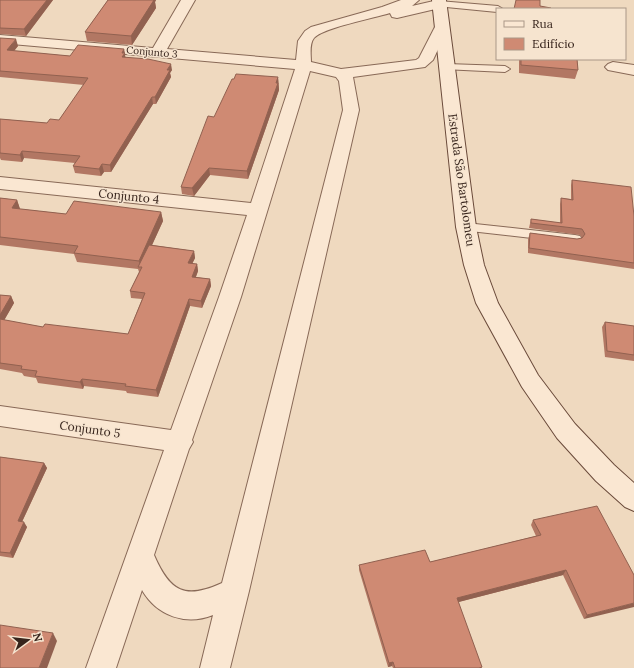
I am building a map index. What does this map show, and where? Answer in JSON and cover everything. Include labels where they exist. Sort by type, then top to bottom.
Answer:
[{"type":"street","points":[[158,52],[188,0]]},
{"type":"street","points":[[102,668],[181,442],[258,210],[304,65],[302,52],[306,40],[311,33],[321,28],[375,13],[412,0]]},
{"type":"street","points":[[304,65],[311,58],[318,44],[333,34],[439,2]]},
{"type":"street","name":"Estrada São Bartolomeu","points":[[439,2],[466,227],[474,265],[487,303],[530,381],[566,431],[605,473],[634,499]]},
{"type":"street","points":[[344,77],[420,64],[425,60],[442,26]]},
{"type":"street","name":"Conjunto 3","points":[[0,39],[304,65],[344,77]]},
{"type":"street","points":[[344,77],[447,67]]},
{"type":"street","points":[[613,68],[634,70]]},
{"type":"street","points":[[215,668],[351,110],[344,77]]},
{"type":"street","name":"Conjunto 4","points":[[0,183],[258,210]]},
{"type":"street","name":"Conjunto 5","points":[[0,416],[181,442]]},
{"type":"street","points":[[141,557],[146,574],[157,589],[167,599],[179,605],[195,607],[212,602],[234,591]]},
{"type":"lane","points":[[439,2],[496,9]]},
{"type":"lane","points":[[447,67],[505,69]]},
{"type":"lane","points":[[466,227],[575,238]]},
{"type":"building","points":[[0,0],[47,0],[24,29],[0,28]]},
{"type":"building","points":[[108,0],[154,0],[131,36],[85,32]]},
{"type":"building","points":[[516,0],[540,0],[540,6],[551,8],[514,8]]},
{"type":"building","points":[[0,38],[16,39],[7,50],[70,56],[78,45],[124,49],[122,53],[125,53],[122,57],[148,59],[171,64],[167,70],[170,70],[155,97],[152,97],[110,165],[102,164],[99,169],[73,166],[80,156],[22,151],[20,155],[0,153],[0,119],[47,123],[50,119],[59,120],[88,78],[0,71]]},
{"type":"building","points":[[521,60],[577,60],[578,70],[521,65]]},
{"type":"building","points":[[236,74],[278,77],[276,83],[278,83],[247,171],[209,168],[192,188],[181,187],[208,116],[214,117],[232,79],[234,79]]},
{"type":"building","points":[[572,180],[631,187],[634,216],[634,263],[529,248],[530,233],[577,239],[582,238],[585,234],[582,229],[531,223],[531,219],[562,223],[561,198],[573,200]]},
{"type":"building","points":[[0,198],[17,200],[12,208],[66,214],[74,201],[161,212],[139,261],[74,253],[78,246],[0,237]]},
{"type":"building","points":[[149,245],[194,251],[188,263],[197,264],[192,277],[210,279],[201,301],[189,299],[156,390],[125,386],[126,384],[82,379],[80,382],[35,376],[37,371],[21,369],[22,366],[0,363],[0,319],[43,327],[45,324],[128,334],[145,293],[130,291],[142,267],[138,267]]},
{"type":"building","points":[[0,295],[11,296],[0,315]]},
{"type":"building","points":[[605,322],[634,326],[634,355],[607,351]]},
{"type":"building","points":[[0,457],[44,463],[18,521],[24,522],[10,553],[0,552]]},
{"type":"building","points":[[597,506],[634,575],[634,603],[587,615],[566,570],[457,598],[482,667],[395,668],[393,662],[389,663],[359,565],[425,550],[430,562],[541,535],[533,520]]},
{"type":"building","points":[[0,625],[53,633],[39,668],[0,668]]}]
